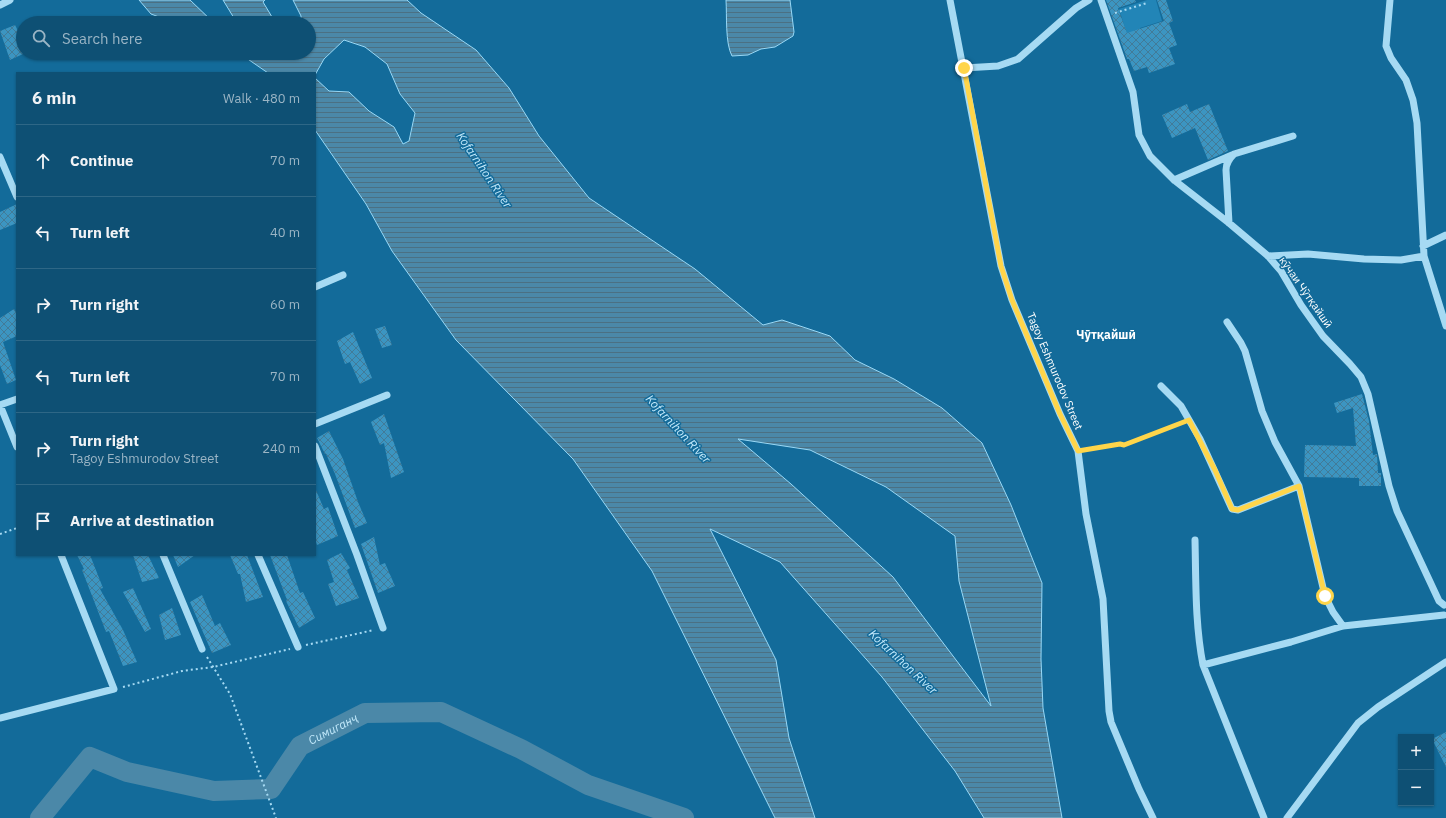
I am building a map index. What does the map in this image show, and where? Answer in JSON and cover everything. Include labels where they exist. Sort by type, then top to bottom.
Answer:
[{"type":"street","points":[[0,6],[10,0]]},
{"type":"street","name":"Tagoy Eshmurodov Street","points":[[950,0],[1001,266],[1012,300],[1057,407],[1078,451],[1086,514],[1104,599],[1109,711],[1111,722],[1153,818]]},
{"type":"street","points":[[964,68],[998,66],[1018,59],[1076,8],[1089,0]]},
{"type":"street","name":"кӯчаи Чӯтқайшӣ","points":[[1101,0],[1133,92],[1138,135],[1150,156],[1174,180],[1268,256],[1281,271],[1301,305],[1323,336],[1361,377],[1368,394],[1389,486],[1397,511],[1439,601],[1445,604]]},
{"type":"street","points":[[1390,0],[1386,46],[1391,58],[1406,80],[1413,100],[1417,123],[1424,256],[1446,326]]},
{"type":"street","points":[[1174,180],[1234,154],[1293,136]]},
{"type":"street","points":[[1229,223],[1226,170],[1228,162],[1234,154]]},
{"type":"street","points":[[0,157],[16,195]]},
{"type":"street","points":[[1423,246],[1446,235]]},
{"type":"street","points":[[1268,256],[1308,254],[1364,259],[1401,260],[1424,256]]},
{"type":"street","points":[[316,287],[343,275]]},
{"type":"street","points":[[1227,322],[1245,351],[1262,411],[1275,442],[1299,486],[1325,596],[1333,612],[1343,626]]},
{"type":"street","points":[[1161,386],[1181,406],[1215,470],[1232,509],[1238,510],[1299,486]]},
{"type":"street","points":[[316,424],[387,395]]},
{"type":"street","points":[[16,399],[0,405],[16,445]]},
{"type":"street","points":[[316,449],[357,554],[383,628]]},
{"type":"street","points":[[1195,540],[1197,620],[1199,645],[1203,665],[1264,818]]},
{"type":"street","points":[[0,718],[114,689],[61,556]]},
{"type":"street","points":[[163,556],[202,649]]},
{"type":"street","points":[[258,556],[298,647]]},
{"type":"street","points":[[1203,665],[1291,642],[1343,626],[1445,618],[1445,604]]},
{"type":"street","points":[[1287,818],[1358,723],[1378,707],[1446,662]]},
{"type":"path","points":[[1106,15],[1147,3]]},
{"type":"path","points":[[1078,451],[1120,444],[1124,445],[1189,420]]},
{"type":"path","points":[[0,534],[16,528]]},
{"type":"path","points":[[114,689],[182,671],[213,667],[383,628]]},
{"type":"path","points":[[202,649],[230,694],[276,818]]},
{"type":"shaded area","points":[[1147,0],[1156,0],[1162,21],[1140,28],[1142,36],[1129,40],[1119,9]]},
{"type":"water","points":[[139,0],[190,0],[207,16],[156,16],[151,14]]},
{"type":"water","points":[[223,0],[265,0],[263,2],[271,16],[233,16]]},
{"type":"water","name":"Kofarnihon River","points":[[293,0],[407,0],[421,13],[476,50],[509,88],[539,136],[589,198],[695,269],[763,325],[782,320],[830,336],[855,360],[894,379],[942,408],[982,443],[1011,505],[1042,583],[1041,659],[1043,708],[1062,818],[984,818],[955,771],[882,677],[780,562],[710,529],[776,660],[789,738],[815,818],[775,818],[652,571],[573,459],[456,340],[392,251],[366,204],[316,131],[316,79],[329,91],[349,92],[369,111],[394,127],[403,144],[409,141],[415,113],[400,94],[387,64],[365,47],[344,40],[324,59],[316,73],[316,72],[267,72],[249,60],[316,60],[316,16],[301,16]],"holes":[[[738,439],[810,450],[886,487],[955,536],[959,581],[991,706],[893,577],[791,484]]]},
{"type":"water","points":[[726,0],[790,0],[794,32],[793,36],[775,47],[761,49],[748,55],[732,56],[727,37]]},
{"type":"building","points":[[1106,0],[1135,0],[1136,2],[1118,8],[1127,33],[1164,21],[1157,0],[1166,0],[1173,21],[1169,23],[1177,45],[1169,48],[1175,64],[1149,73],[1147,67],[1134,71],[1129,59],[1127,59]]},
{"type":"building","points":[[15,25],[16,57],[10,60],[0,31]]},
{"type":"building","points":[[1187,104],[1190,112],[1209,104],[1228,151],[1208,160],[1195,128],[1172,138],[1162,115]]},
{"type":"building","points":[[16,204],[16,223],[0,230],[0,212]]},
{"type":"building","points":[[14,309],[16,312],[16,336],[3,342],[16,380],[7,384],[0,365],[0,318]]},
{"type":"building","points":[[385,326],[392,345],[382,348],[375,329]]},
{"type":"building","points":[[353,332],[372,378],[360,384],[350,362],[345,364],[337,341]]},
{"type":"building","points":[[1362,394],[1369,421],[1373,455],[1377,454],[1378,473],[1381,473],[1381,486],[1359,486],[1359,478],[1304,477],[1305,445],[1356,446],[1353,408],[1337,413],[1334,403]]},
{"type":"building","points":[[384,414],[404,472],[391,478],[384,443],[380,445],[371,422]]},
{"type":"building","points":[[329,431],[343,459],[367,523],[355,528],[335,474],[317,438]]},
{"type":"building","points":[[316,490],[324,509],[328,507],[338,536],[317,545]]},
{"type":"building","points":[[374,537],[380,565],[385,563],[395,586],[378,593],[361,544]]},
{"type":"building","points":[[341,553],[350,568],[347,570],[359,598],[336,606],[328,584],[334,582],[327,560]]},
{"type":"building","points":[[78,556],[90,556],[103,588],[100,589],[123,630],[137,662],[123,666],[109,631],[106,632],[82,570],[84,569]]},
{"type":"building","points":[[133,556],[148,556],[159,578],[142,582]]},
{"type":"building","points":[[173,556],[194,556],[178,567]]},
{"type":"building","points":[[230,556],[247,556],[263,597],[246,602],[240,574],[238,574]]},
{"type":"building","points":[[270,556],[287,556],[300,593],[303,592],[315,618],[299,628],[286,601],[287,600]]},
{"type":"building","points":[[133,588],[151,629],[145,632],[123,592]]},
{"type":"building","points":[[202,595],[215,626],[220,623],[231,645],[212,653],[190,602]]},
{"type":"building","points":[[172,608],[181,635],[165,640],[159,615]]},
{"type":"building","points":[[1446,732],[1446,767],[1434,743],[1434,738]]},
{"type":"waterway","name":"Симиганҷ","points":[[40,818],[90,757],[127,772],[214,791],[271,789],[300,746],[365,713],[441,712],[521,749],[588,785],[684,818]]},
{"type":"district","name":"Чӯтқайшӣ","points":[[1106,335]]},
{"type":"route","points":[[964,68],[1001,266],[1012,300],[1060,414],[1078,451],[1120,444],[1124,445],[1156,434],[1189,420],[1215,470],[1232,509],[1238,510],[1299,486],[1325,596]]}]
